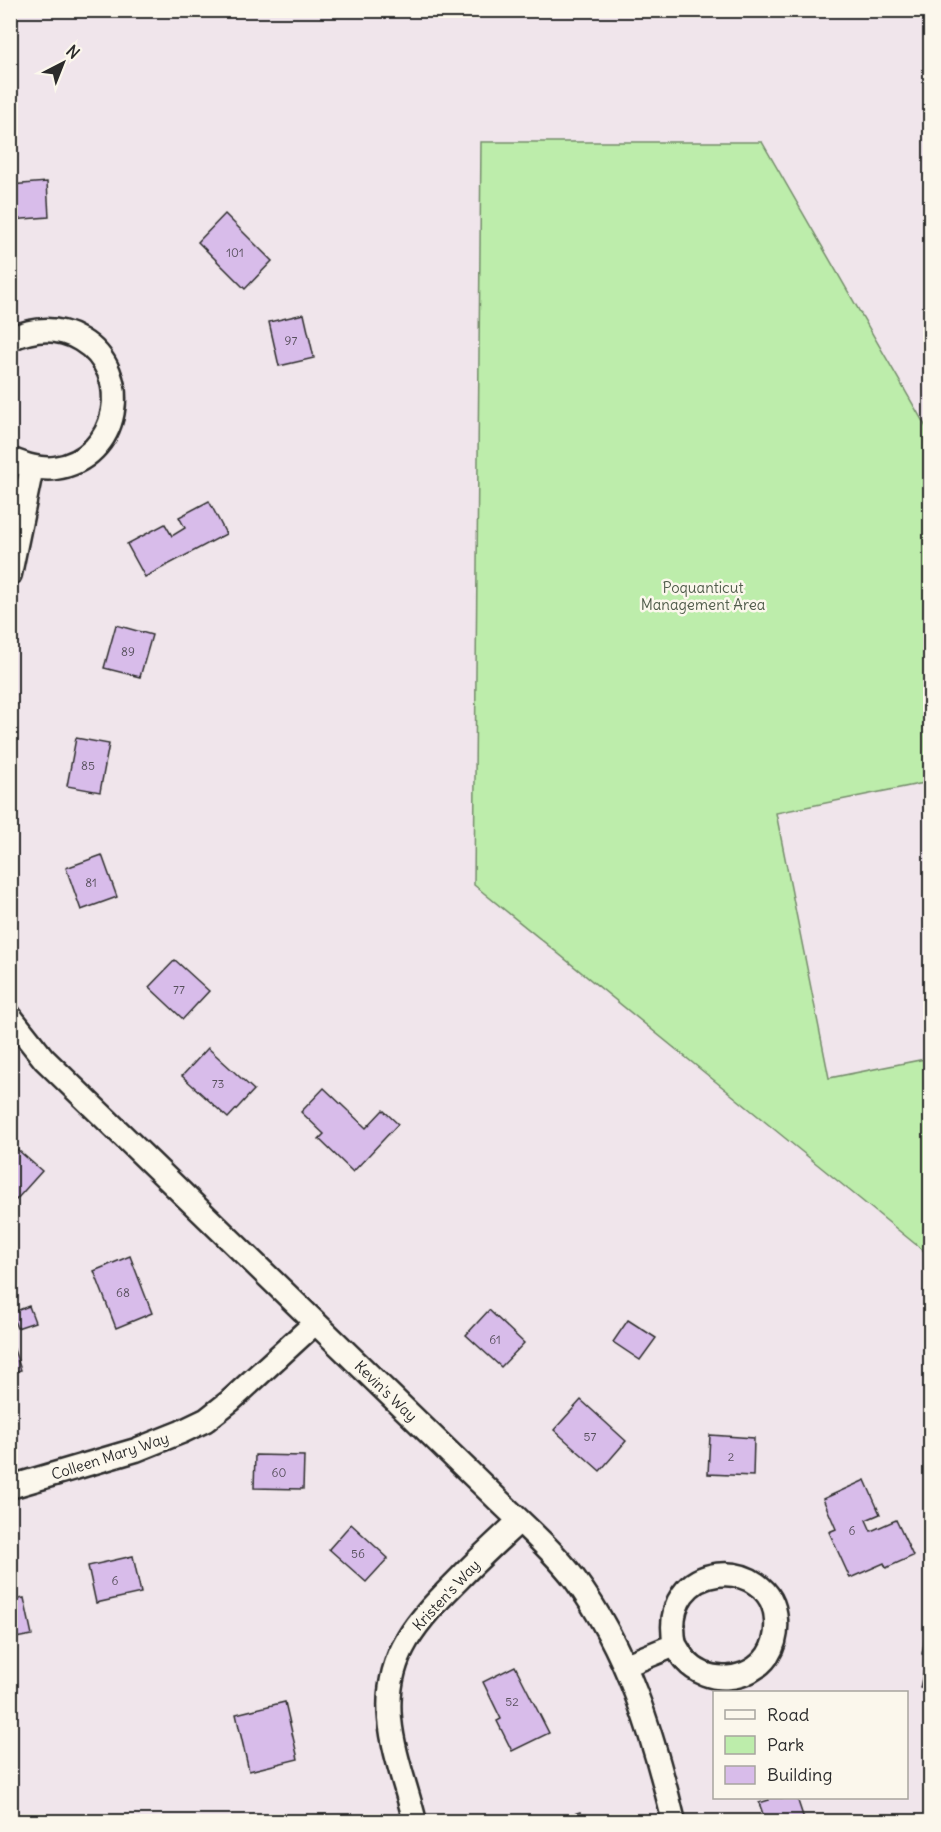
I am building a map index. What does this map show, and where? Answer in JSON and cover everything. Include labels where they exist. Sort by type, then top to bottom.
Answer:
[{"type":"street","points":[[10,339],[27,332],[49,329],[71,334],[91,346],[105,363],[113,384],[115,406],[109,428],[96,447],[78,461],[56,468],[32,467],[10,459]]},
{"type":"street","points":[[10,574],[32,467]]},
{"type":"street","name":"Kevin's Way","points":[[10,1016],[44,1059],[519,1521],[573,1577],[603,1623],[626,1665],[654,1742],[674,1821]]},
{"type":"street","name":"Colleen Mary Way","points":[[10,1487],[136,1450],[206,1420],[246,1387],[315,1323]]},
{"type":"street","name":"Kristen's Way","points":[[415,1821],[390,1720],[394,1668],[408,1637],[418,1622],[519,1521]]},
{"type":"street","points":[[727,1574],[744,1577],[759,1586],[770,1599],[776,1616],[777,1633],[772,1649],[762,1663],[748,1673],[723,1678],[698,1671],[685,1660],[675,1645],[672,1628],[674,1611],[682,1595],[694,1583],[710,1575],[727,1574]]},
{"type":"street","points":[[626,1665],[675,1645]]},
{"type":"green space","name":"Poquanticut Management Area","points":[[481,142],[762,142],[930,434],[930,770],[924,783],[776,813],[829,1078],[930,1058],[930,1256],[474,885]]},
{"type":"building","points":[[47,182],[49,217],[10,220],[10,185]]},
{"type":"building","points":[[225,214],[272,261],[245,289],[198,242]]},
{"type":"building","points":[[304,314],[314,358],[279,366],[269,322]]},
{"type":"building","points":[[209,501],[226,534],[145,577],[127,544],[165,524],[172,536],[185,528],[179,517]]},
{"type":"building","points":[[116,625],[152,635],[140,677],[104,668]]},
{"type":"building","points":[[76,738],[109,744],[100,792],[67,786]]},
{"type":"building","points":[[102,855],[117,897],[81,910],[66,868]]},
{"type":"building","points":[[175,960],[209,991],[183,1019],[149,987]]},
{"type":"building","points":[[208,1048],[254,1090],[228,1118],[182,1076]]},
{"type":"building","points":[[324,1088],[366,1128],[383,1110],[398,1124],[353,1172],[319,1139],[324,1134],[301,1112]]},
{"type":"building","points":[[10,1143],[42,1171],[16,1200],[10,1195]]},
{"type":"building","points":[[130,1256],[152,1313],[116,1328],[94,1271]]},
{"type":"building","points":[[29,1306],[35,1322],[17,1328],[11,1313]]},
{"type":"building","points":[[489,1310],[524,1343],[501,1367],[466,1335]]},
{"type":"building","points":[[628,1320],[656,1338],[640,1360],[613,1342]]},
{"type":"building","points":[[10,1338],[21,1370],[10,1373]]},
{"type":"building","points":[[581,1400],[626,1441],[600,1471],[554,1430]]},
{"type":"building","points":[[710,1435],[754,1438],[753,1476],[708,1474]]},
{"type":"building","points":[[255,1455],[304,1456],[303,1489],[254,1488]]},
{"type":"building","points":[[865,1480],[880,1514],[866,1520],[871,1531],[896,1520],[913,1556],[886,1568],[884,1563],[850,1578],[829,1532],[836,1529],[823,1499]]},
{"type":"building","points":[[351,1524],[388,1558],[366,1582],[329,1549]]},
{"type":"building","points":[[133,1556],[141,1593],[96,1603],[88,1566]]},
{"type":"building","points":[[24,1598],[32,1635],[10,1639],[10,1601]]},
{"type":"building","points":[[930,1614],[930,1690],[920,1688],[927,1655],[922,1654]]},
{"type":"building","points":[[515,1666],[549,1733],[512,1751],[497,1721],[501,1719],[483,1682]]},
{"type":"building","points":[[285,1702],[298,1759],[249,1771],[236,1714]]},
{"type":"building","points":[[797,1799],[805,1822],[766,1822],[759,1803],[769,1800]]},
{"type":"building","points":[[580,1812],[583,1822],[549,1822]]}]
